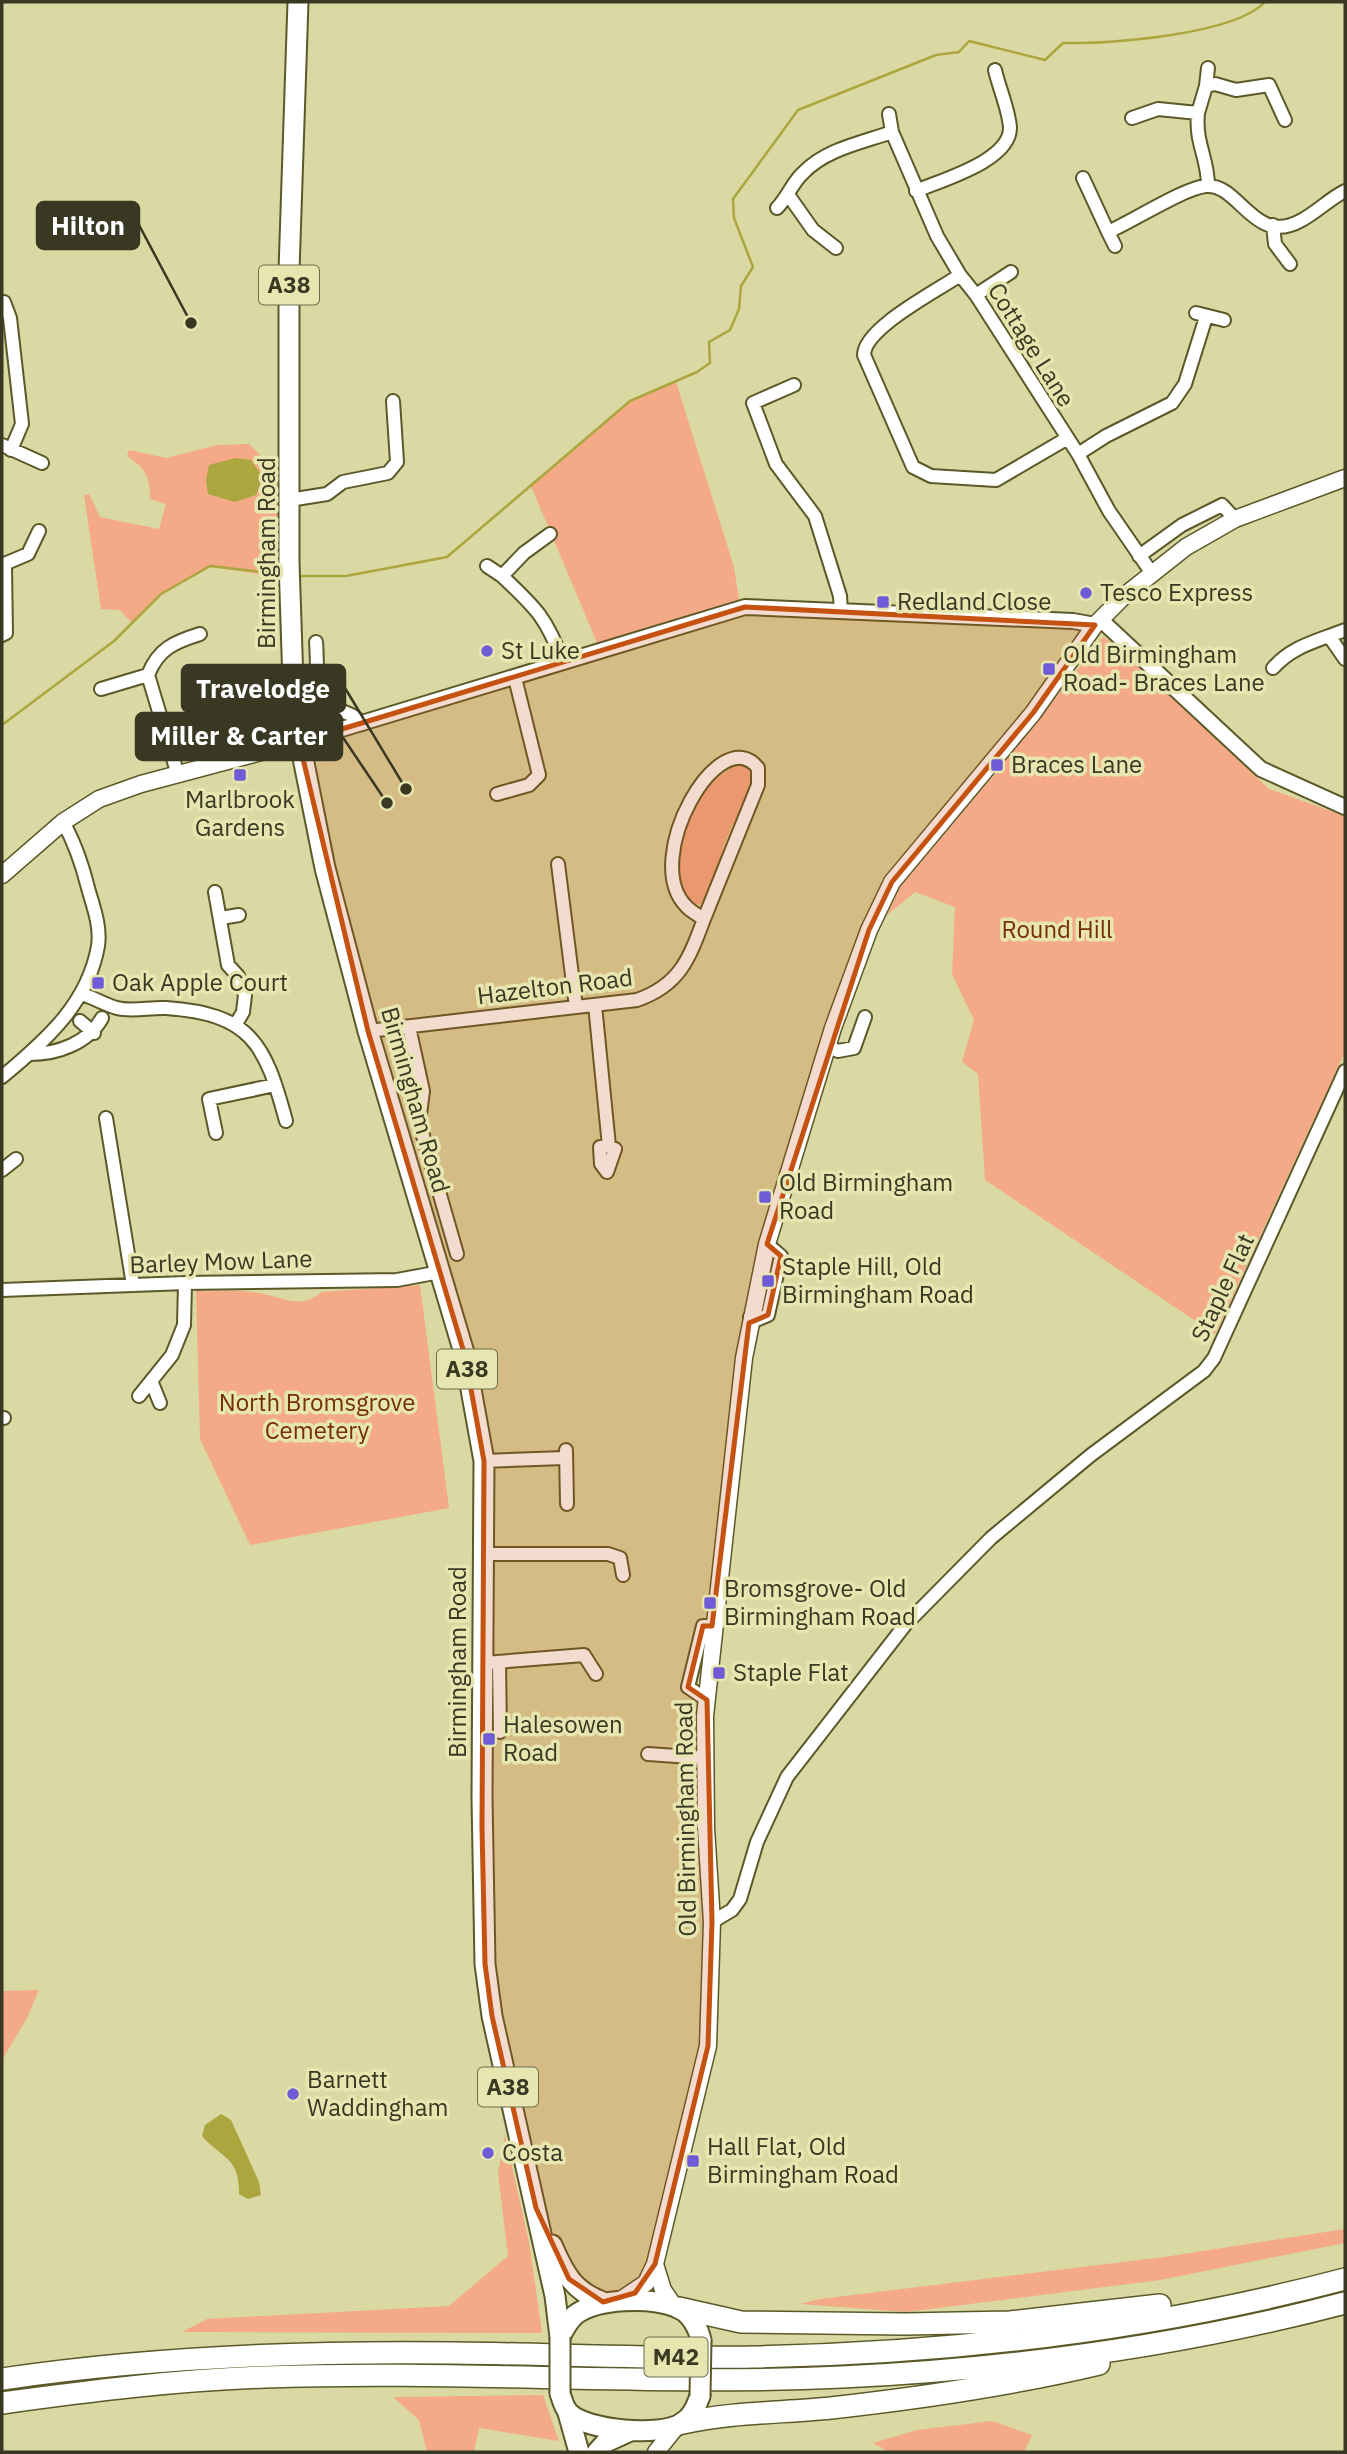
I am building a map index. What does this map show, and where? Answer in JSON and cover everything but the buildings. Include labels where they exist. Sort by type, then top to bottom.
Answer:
[{"type":"highway","name":"Birmingham Road","points":[[299,2],[289,271],[289,500],[294,713],[325,868],[368,1031],[465,1356],[484,1461],[483,1555],[491,1662],[482,1798],[485,1964],[492,2016],[555,2296],[560,2337]]},
{"type":"highway","name":"Birmingham Road","points":[[536,2208],[569,2279],[580,2292],[610,2302]]},
{"type":"highway","name":"M42","points":[[2,2379],[91,2366],[262,2355],[453,2353],[753,2357],[957,2348],[1203,2312],[1345,2279]]},
{"type":"highway","name":"M42","points":[[676,2307],[741,2322],[769,2324],[1010,2322],[1086,2315],[1246,2291],[1323,2285]]},
{"type":"highway","points":[[569,2413],[587,2424],[634,2430],[680,2424],[691,2416],[700,2396],[701,2340],[694,2321],[676,2307],[610,2302],[573,2316],[560,2337],[560,2393],[569,2413],[579,2452]]},
{"type":"highway","name":"M42","points":[[2,2403],[121,2388],[265,2377],[724,2380],[840,2377],[995,2366],[1171,2341],[1345,2302]]},
{"type":"highway","name":"M42","points":[[680,2424],[716,2416],[830,2408],[1034,2379],[1100,2364],[1171,2341]]},
{"type":"highway","points":[[597,2452],[606,2442],[634,2430]]},
{"type":"main road","name":"Old Birmingham Road","points":[[610,2302],[646,2283],[655,2264],[708,2046],[712,1922],[704,1758],[707,1700],[712,1626],[750,1317],[767,1244],[827,1046],[869,930],[892,882],[1033,713],[1098,622],[1151,572],[1235,519],[1345,478]]},
{"type":"main road","points":[[2,875],[63,822],[99,799],[299,742]]},
{"type":"main road","points":[[655,2264],[663,2290],[676,2307]]},
{"type":"main road","points":[[634,2430],[654,2452],[680,2424]]},
{"type":"street","points":[[1208,68],[1196,134],[1208,166],[1208,186]]},
{"type":"street","points":[[916,191],[992,158],[1005,145],[1010,128],[995,70]]},
{"type":"street","points":[[1206,86],[1215,84],[1236,90],[1268,78],[1285,120]]},
{"type":"street","points":[[1132,118],[1158,109],[1198,113]]},
{"type":"street","name":"Cottage Lane","points":[[889,114],[891,132],[916,191],[960,275],[976,295],[1078,454],[1109,511],[1151,572]]},
{"type":"street","points":[[777,208],[789,197],[802,173],[825,155],[891,132]]},
{"type":"street","points":[[1108,232],[1140,218],[1186,191],[1208,186],[1227,193],[1259,222],[1273,225],[1299,222],[1345,191]]},
{"type":"street","points":[[1084,187],[1115,246]]},
{"type":"street","points":[[789,197],[813,230],[836,248]]},
{"type":"street","points":[[1273,225],[1275,244],[1290,264]]},
{"type":"street","points":[[976,295],[1011,272]]},
{"type":"street","points":[[960,275],[882,327],[864,349],[864,355],[913,467],[931,476],[996,480],[1066,439]]},
{"type":"street","points":[[4,302],[22,424],[6,447],[42,463]]},
{"type":"street","points":[[1078,454],[1106,436],[1171,403],[1185,384],[1201,315],[1224,320]]},
{"type":"street","points":[[794,385],[753,403],[776,464],[815,516],[840,596],[841,612]]},
{"type":"street","points":[[289,500],[327,494],[343,482],[388,472],[397,462],[393,401]]},
{"type":"street","points":[[1139,556],[1182,525],[1222,505],[1235,519]]},
{"type":"street","points":[[9,634],[3,565],[38,548],[39,531]]},
{"type":"street","points":[[502,576],[524,553],[550,534]]},
{"type":"street","points":[[487,566],[502,576],[540,612],[550,627],[563,663]]},
{"type":"street","points":[[299,742],[745,607],[1098,622],[1261,769],[1345,807]]},
{"type":"street","points":[[1273,668],[1296,648],[1345,630]]},
{"type":"street","points":[[178,775],[148,675],[154,659],[170,644],[200,634]]},
{"type":"street","points":[[1329,636],[1345,659]]},
{"type":"street","name":"Birmingham Road","points":[[316,642],[320,687],[324,699],[333,708],[354,714],[362,724]]},
{"type":"street","points":[[101,689],[148,675]]},
{"type":"street","points":[[498,794],[529,785],[539,775],[515,678]]},
{"type":"street","name":"Hazelton Road","points":[[368,1031],[637,1000],[667,986],[690,957],[758,785],[758,768],[745,759],[733,760],[713,771],[693,791],[681,817],[672,850],[677,894],[686,907],[704,919]]},
{"type":"street","points":[[2,1077],[58,1027],[82,994],[98,944],[97,921],[81,862],[63,822]]},
{"type":"street","points":[[558,864],[576,1007]]},
{"type":"street","points":[[215,892],[228,965],[238,976],[245,995],[243,1012],[236,1024]]},
{"type":"street","points":[[221,918],[239,915]]},
{"type":"street","points":[[82,994],[118,1009],[200,1011],[236,1024],[252,1040],[268,1065],[286,1121]]},
{"type":"street","points":[[594,1005],[609,1146]]},
{"type":"street","points":[[827,1046],[838,1051],[854,1048],[865,1017]]},
{"type":"street","points":[[30,1054],[50,1054],[94,1032],[102,1018]]},
{"type":"street","points":[[80,1021],[94,1032]]},
{"type":"street","points":[[409,1027],[424,1091],[419,1122],[457,1254]]},
{"type":"street","name":"Staple Flat","points":[[712,1922],[732,1910],[740,1899],[757,1842],[787,1777],[905,1625],[991,1538],[1091,1455],[1196,1377],[1214,1358],[1345,1071]]},
{"type":"street","points":[[216,1133],[209,1099],[275,1085]]},
{"type":"street","points":[[106,1118],[133,1285]]},
{"type":"street","name":"Barley Mow Lane","points":[[2,1290],[185,1283],[397,1280],[440,1272]]},
{"type":"street","points":[[139,1396],[172,1356],[184,1325],[185,1283]]},
{"type":"street","points":[[152,1382],[160,1403]]},
{"type":"street","points":[[484,1461],[565,1454],[568,1504]]},
{"type":"street","points":[[483,1555],[608,1554],[620,1558],[623,1576]]},
{"type":"street","points":[[500,1732],[491,1662],[584,1655],[596,1674]]},
{"type":"street","points":[[648,1754],[704,1758]]},
{"type":"highlighted area","points":[[745,607],[1095,625],[1033,713],[892,882],[869,930],[767,1244],[781,1256],[768,1315],[749,1323],[712,1626],[703,1626],[688,1687],[707,1700],[712,1922],[708,2046],[655,2264],[635,2293],[603,2302],[569,2279],[536,2208],[492,2016],[485,1964],[482,1828],[484,1461],[465,1356],[368,1031],[299,742]]},
{"type":"green space","points":[[676,382],[734,567],[739,600],[598,645],[531,486],[630,401]]},
{"type":"green space","points":[[249,444],[271,466],[278,462],[279,577],[211,567],[161,594],[132,623],[120,610],[101,609],[84,495],[89,494],[100,517],[159,529],[166,504],[150,499],[146,474],[127,456],[129,450],[166,458],[217,445]]},
{"type":"green space","name":"Round Hill","points":[[1103,637],[1117,646],[1269,789],[1345,816],[1345,1052],[1215,1334],[985,1180],[978,1074],[962,1062],[974,1020],[952,974],[955,907],[915,892],[887,915],[904,878],[932,840],[992,778]]},
{"type":"green space","points":[[737,763],[751,767],[755,781],[738,823],[732,825],[723,848],[725,855],[706,903],[690,905],[679,888],[675,853],[697,793]]},
{"type":"green space","name":"North Bromsgrove Cemetery","points":[[420,1285],[449,1508],[250,1545],[200,1439],[196,1291],[247,1292],[300,1301],[322,1292]]},
{"type":"green space","points":[[39,1990],[27,2018],[2,2060],[2,1991]]},
{"type":"green space","points":[[505,2135],[529,2242],[542,2333],[182,2332],[207,2319],[449,2306],[508,2256],[498,2173]]},
{"type":"green space","points":[[1345,2229],[1345,2243],[1160,2280],[906,2312],[800,2304],[820,2299],[1164,2257]]},
{"type":"green space","points":[[543,2395],[559,2441],[479,2428],[474,2452],[427,2452],[419,2420],[393,2397]]},
{"type":"green space","points":[[992,2421],[1032,2435],[1024,2452],[888,2452],[873,2443],[917,2430]]},
{"type":"shaded area","points":[[236,458],[251,460],[263,477],[256,495],[235,502],[208,494],[206,481],[209,465]]},
{"type":"shaded area","points":[[221,2114],[231,2120],[259,2182],[261,2195],[248,2199],[239,2194],[239,2182],[233,2165],[202,2136],[205,2125]]},
{"type":"waterway","points":[[298,576],[346,576],[447,557],[630,401],[697,372],[710,363],[709,342],[730,330],[739,309],[741,286],[753,267],[734,218],[733,199],[798,110],[936,55],[959,52],[969,41],[1045,60],[1063,43],[1110,42],[1200,30],[1249,13],[1265,2]]},
{"type":"waterway","points":[[2,725],[114,641],[161,594],[210,566],[281,574]]},
{"type":"place","name":"Hilton","points":[[191,323]]},
{"type":"place","name":"Tesco Express","points":[[1086,593]]},
{"type":"place","name":"Redland Close","points":[[883,602]]},
{"type":"place","name":"St Luke","points":[[487,651]]},
{"type":"place","name":"Old Birmingham Road- Braces Lane","points":[[1049,669]]},
{"type":"place","name":"Braces Lane","points":[[997,765]]},
{"type":"place","name":"Marlbrook Gardens","points":[[240,775]]},
{"type":"place","name":"Travelodge","points":[[406,789]]},
{"type":"place","name":"Miller & Carter","points":[[387,803]]},
{"type":"place","name":"Oak Apple Court","points":[[98,983]]},
{"type":"place","name":"Old Birmingham Road","points":[[765,1197]]},
{"type":"place","name":"Staple Hill, Old Birmingham Road","points":[[768,1281]]},
{"type":"place","name":"Bromsgrove- Old Birmingham Road","points":[[710,1603]]},
{"type":"place","name":"Staple Flat","points":[[719,1673]]},
{"type":"place","name":"Halesowen Road","points":[[489,1739]]},
{"type":"place","name":"Barnett Waddingham","points":[[293,2094]]},
{"type":"place","name":"Costa","points":[[488,2153]]},
{"type":"place","name":"Hall Flat, Old Birmingham Road","points":[[693,2161]]}]
